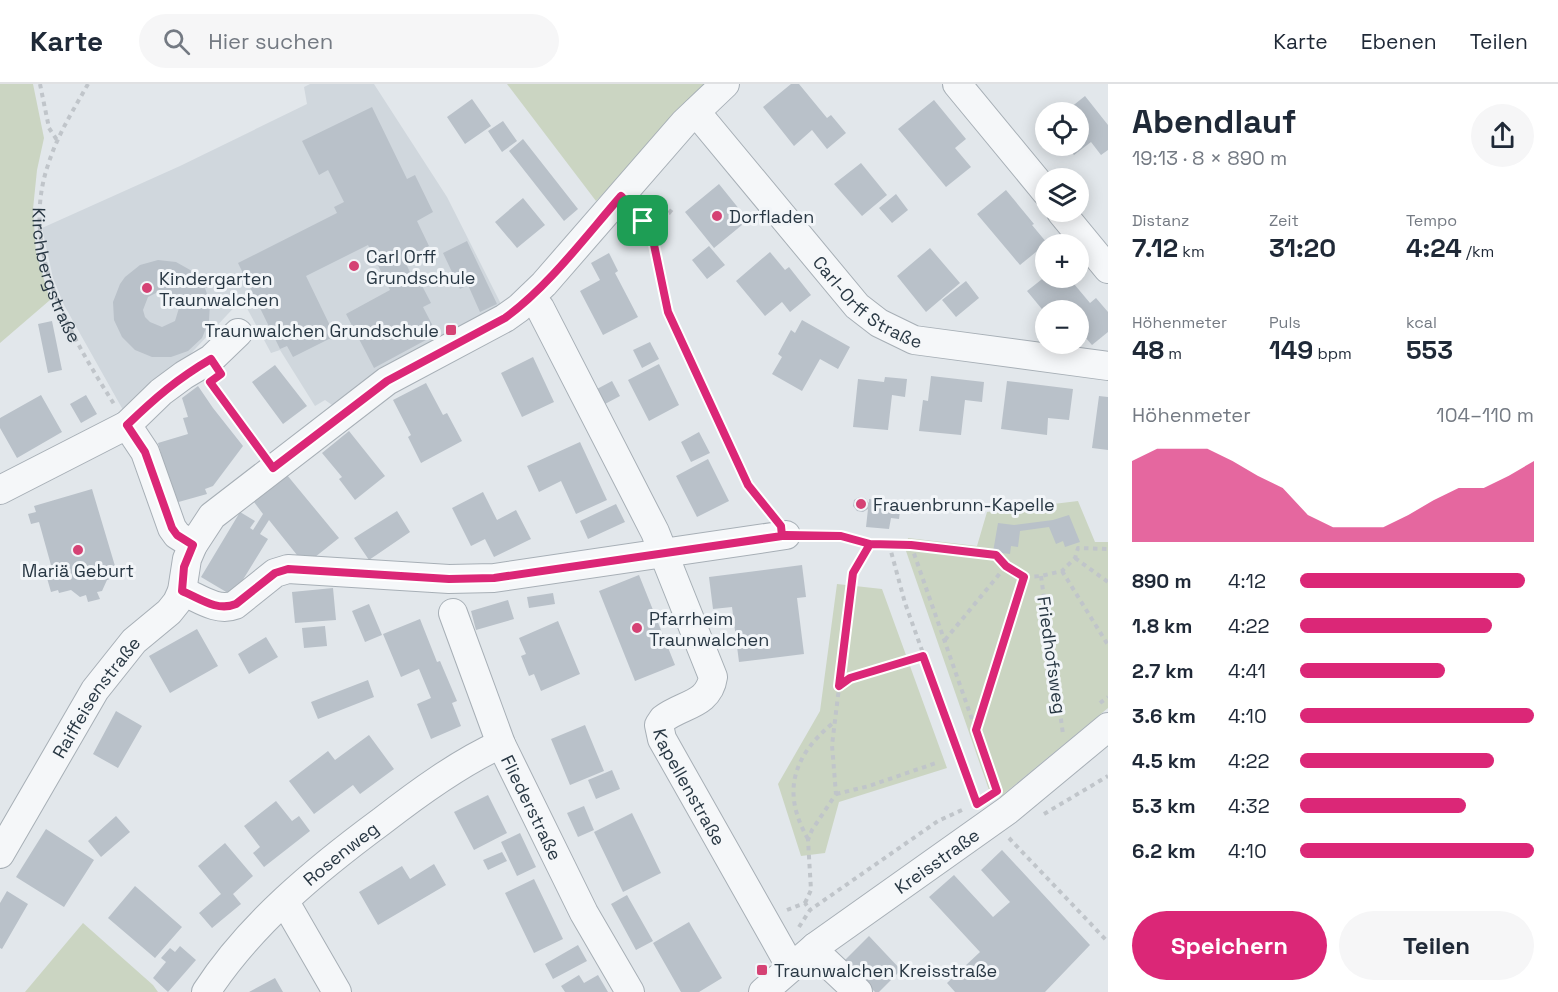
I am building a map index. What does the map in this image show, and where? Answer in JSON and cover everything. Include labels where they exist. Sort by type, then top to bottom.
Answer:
[{"type":"street","name":"Raiffeisenstraße","points":[[0,854],[95,690],[134,641],[169,612],[182,591],[184,567],[193,545],[212,516],[387,381],[505,318],[531,297],[696,112],[725,84]]},
{"type":"street","points":[[957,84],[1035,179]]},
{"type":"street","name":"Carl-Orff Straße","points":[[696,112],[857,306],[879,323],[914,340],[1108,366]]},
{"type":"street","points":[[1069,222],[1108,269]]},
{"type":"street","name":"Kapellenstraße","points":[[531,297],[540,308],[655,532],[713,677],[712,688],[705,696],[669,715],[659,725],[660,733],[788,961]]},
{"type":"street","points":[[0,490],[127,425],[161,392],[211,359],[238,333]]},
{"type":"street","points":[[127,425],[145,452],[172,528],[177,535],[193,545]]},
{"type":"street","points":[[182,591],[220,608],[228,608],[275,573],[288,569],[449,579],[494,578],[784,536]]},
{"type":"street","name":"Fliederstraße","points":[[453,613],[501,744],[584,913],[630,992]]},
{"type":"street","name":"Kreisstraße","points":[[763,992],[788,961],[815,947],[994,813],[1104,716]]},
{"type":"street","name":"Rosenweg","points":[[206,992],[249,936],[332,858],[419,793],[501,744]]},
{"type":"street","points":[[285,902],[337,992]]},
{"type":"street","points":[[815,947],[858,992]]},
{"type":"path","points":[[40,84],[49,128],[57,141]]},
{"type":"path","name":"Kirchbergstraße","points":[[88,84],[57,141],[48,163],[40,203],[39,228],[56,302],[85,358],[127,425]]},
{"type":"path","points":[[621,196],[643,221],[653,240],[668,312],[748,485],[781,526],[784,536]]},
{"type":"path","points":[[643,221],[669,213],[673,208]]},
{"type":"path","points":[[211,359],[221,374],[210,382],[273,468]]},
{"type":"path","name":"Friedhofsweg","points":[[784,536],[841,536],[870,544],[911,545],[996,555],[1006,566],[1024,577],[1062,571],[1075,558],[1078,548],[1108,549]]},
{"type":"path","points":[[805,903],[811,890],[808,840],[836,794],[832,745],[853,573],[870,544]]},
{"type":"path","points":[[889,544],[905,603],[923,656],[994,813],[1008,836],[1108,942]]},
{"type":"path","points":[[911,545],[997,791],[1005,784]]},
{"type":"path","points":[[1075,558],[1108,582]]},
{"type":"path","points":[[944,640],[1006,566]]},
{"type":"path","name":"Friedhofsweg","points":[[1062,571],[1108,645]]},
{"type":"path","name":"Friedhofsweg","points":[[1041,576],[1063,735],[1072,727]]},
{"type":"path","name":"Friedhofsweg","points":[[976,730],[1024,577]]},
{"type":"path","points":[[839,686],[850,678],[923,656]]},
{"type":"path","points":[[1104,716],[1108,697]]},
{"type":"path","points":[[808,840],[799,824],[794,782],[800,759],[816,737],[834,722]]},
{"type":"path","points":[[836,794],[869,786],[936,763]]},
{"type":"path","points":[[1038,818],[1108,776]]},
{"type":"path","points":[[788,961],[810,910],[938,821],[994,813]]},
{"type":"shaded area","name":"Carl Orff Grundschule","points":[[310,84],[374,84],[447,197],[501,304],[490,312],[384,366],[332,405],[325,400],[315,406],[280,350],[271,353],[242,299],[181,364],[123,410],[64,305],[53,278],[42,228],[180,166],[307,104],[304,87]]},
{"type":"green space","points":[[0,84],[33,84],[44,138],[37,170],[33,209],[36,252],[50,300],[0,343]]},
{"type":"green space","points":[[507,84],[707,84],[596,201]]},
{"type":"green space","points":[[1078,501],[1095,542],[1108,542],[1108,708],[1000,797],[989,790],[906,551],[908,538],[977,546],[987,512]]},
{"type":"green space","points":[[837,584],[882,589],[947,768],[839,802],[825,853],[801,856],[778,784],[820,711]]},
{"type":"green space","points":[[83,923],[153,985],[158,992],[25,992]]},
{"type":"building","points":[[791,84],[799,84],[827,118],[831,115],[846,133],[827,149],[812,130],[794,146],[763,107]]},
{"type":"building","points":[[1085,96],[1108,125],[1108,150],[1101,155],[1091,142],[1089,144],[1089,102],[1078,102]]},
{"type":"building","points":[[472,99],[491,126],[465,144],[447,117]]},
{"type":"building","points":[[934,100],[966,139],[955,148],[971,167],[946,187],[898,129]]},
{"type":"building","points":[[372,107],[407,179],[415,175],[433,212],[417,221],[429,246],[404,259],[413,279],[417,276],[431,303],[423,307],[437,334],[374,368],[346,314],[390,290],[368,245],[306,276],[335,336],[293,357],[287,346],[280,349],[238,263],[337,213],[334,207],[344,202],[328,170],[319,175],[302,141]]},
{"type":"building","points":[[503,121],[517,141],[502,152],[488,131]]},
{"type":"building","points":[[523,139],[578,209],[564,221],[509,151]]},
{"type":"building","points":[[861,163],[887,195],[862,216],[834,184]]},
{"type":"building","name":"Dorfladen","points":[[719,184],[748,220],[714,248],[685,212]]},
{"type":"building","points":[[1006,190],[1040,234],[1035,234],[1035,253],[1020,265],[977,214]]},
{"type":"building","points":[[896,194],[908,210],[892,223],[879,208]]},
{"type":"building","points":[[523,198],[545,225],[517,248],[495,222]]},
{"type":"building","points":[[635,217],[642,236],[625,242],[618,224]]},
{"type":"building","points":[[467,241],[497,304],[480,312],[468,285],[460,289],[443,253]]},
{"type":"building","points":[[709,246],[725,265],[707,279],[692,260]]},
{"type":"building","points":[[930,248],[960,283],[926,312],[897,276]]},
{"type":"building","points":[[770,252],[785,270],[789,267],[811,295],[790,312],[782,302],[765,316],[736,281]]},
{"type":"building","points":[[609,253],[618,271],[615,273],[638,317],[603,335],[580,291],[600,280],[591,263]]},
{"type":"building","points":[[158,260],[176,262],[192,271],[204,285],[210,303],[209,321],[202,338],[188,351],[171,357],[152,357],[135,350],[122,337],[114,320],[113,302],[125,277],[140,265]],"holes":[[[160,291],[173,295],[179,308],[175,321],[162,327],[145,317],[143,310],[148,297]]]},
{"type":"building","points":[[966,281],[979,298],[956,317],[942,300]]},
{"type":"building","points":[[1035,285],[1035,288],[1077,288],[1087,300],[1035,301],[1027,291]]},
{"type":"building","points":[[1096,298],[1108,312],[1108,332],[1092,345],[1089,342],[1089,302]]},
{"type":"building","points":[[802,320],[850,347],[838,369],[820,359],[802,391],[772,374],[782,357],[778,354],[791,330],[795,333]]},
{"type":"building","points":[[52,321],[62,370],[48,373],[38,324]]},
{"type":"building","points":[[650,342],[659,359],[642,368],[633,350]]},
{"type":"building","points":[[533,357],[554,402],[522,417],[501,373]]},
{"type":"building","points":[[659,364],[679,405],[649,421],[628,380]]},
{"type":"building","points":[[275,365],[307,406],[283,424],[252,382]]},
{"type":"building","points":[[931,376],[984,382],[982,402],[965,400],[961,435],[919,431],[923,400],[928,401]]},
{"type":"building","points":[[885,377],[907,379],[905,397],[892,395],[888,430],[853,427],[858,379],[884,382]]},
{"type":"building","points":[[612,381],[620,396],[605,404],[597,389]]},
{"type":"building","points":[[1007,381],[1073,389],[1069,420],[1048,418],[1047,435],[1001,429]]},
{"type":"building","points":[[426,383],[443,415],[447,413],[462,441],[421,463],[408,437],[411,435],[393,400]]},
{"type":"building","points":[[198,386],[243,446],[213,486],[205,489],[207,494],[175,503],[158,443],[188,434],[183,418],[188,417],[182,398]]},
{"type":"building","points":[[41,395],[62,432],[17,458],[0,428],[0,418]]},
{"type":"building","points":[[86,395],[97,414],[81,423],[70,404]]},
{"type":"building","points":[[1099,396],[1108,397],[1108,450],[1092,448]]},
{"type":"building","points":[[349,431],[385,476],[355,500],[339,479],[342,477],[322,453]]},
{"type":"building","points":[[699,432],[710,453],[691,462],[681,442]]},
{"type":"building","points":[[580,442],[607,500],[576,514],[561,481],[539,492],[527,466]]},
{"type":"building","points":[[708,459],[729,501],[697,517],[676,476]]},
{"type":"building","points":[[287,475],[339,538],[305,565],[269,520],[260,534],[268,539],[233,596],[201,577],[240,512],[255,521],[250,528],[253,530],[263,514],[254,502]]},
{"type":"building","name":"Mariä Geburt","points":[[92,489],[118,576],[107,580],[102,591],[97,592],[100,599],[88,602],[86,595],[80,597],[71,590],[51,592],[47,578],[54,576],[39,522],[31,524],[28,514],[36,512],[34,506]]},
{"type":"building","points":[[483,492],[497,520],[516,510],[531,539],[494,557],[485,539],[471,546],[452,508]]},
{"type":"building","points":[[859,497],[865,498],[869,503],[869,499],[901,503],[899,519],[891,518],[889,529],[866,527],[868,509],[863,512],[857,511],[853,506],[854,500]]},
{"type":"building","points":[[616,504],[625,522],[588,539],[580,521]]},
{"type":"building","points":[[397,511],[410,532],[369,560],[354,538]]},
{"type":"building","points":[[1069,515],[1080,542],[1065,547],[1063,541],[1056,544],[1049,527],[1020,531],[1018,547],[1011,546],[1010,554],[993,552],[998,523],[1014,525],[1053,520]]},
{"type":"building","points":[[802,565],[806,597],[797,598],[804,654],[739,662],[732,607],[713,609],[709,577]]},
{"type":"building","name":"Pfarrheim Traunwalchen","points":[[639,575],[675,665],[635,681],[599,591]]},
{"type":"building","points":[[333,588],[336,620],[295,623],[292,592]]},
{"type":"building","points":[[553,593],[555,604],[529,608],[527,597]]},
{"type":"building","points":[[508,600],[514,619],[476,630],[471,611]]},
{"type":"building","points":[[369,604],[382,635],[365,642],[352,611]]},
{"type":"building","points":[[420,619],[437,662],[440,661],[457,701],[452,703],[461,726],[431,739],[417,704],[431,698],[419,669],[401,677],[383,634]]},
{"type":"building","points":[[558,621],[580,674],[541,691],[534,674],[529,676],[521,656],[526,654],[519,638]]},
{"type":"building","points":[[325,626],[327,646],[304,648],[302,628]]},
{"type":"building","points":[[197,629],[218,666],[170,693],[149,656]]},
{"type":"building","points":[[266,637],[278,657],[249,674],[238,654]]},
{"type":"building","points":[[368,680],[374,697],[318,719],[311,702]]},
{"type":"building","points":[[116,711],[142,726],[118,768],[93,754]]},
{"type":"building","points":[[585,725],[604,771],[570,785],[551,739]]},
{"type":"building","points":[[369,735],[394,769],[360,794],[353,785],[314,814],[289,781],[328,751],[335,760]]},
{"type":"building","points":[[612,770],[620,789],[596,799],[588,780]]},
{"type":"building","points":[[488,795],[507,833],[474,850],[454,812]]},
{"type":"building","points":[[276,801],[292,821],[299,816],[310,831],[264,867],[253,853],[260,847],[244,826]]},
{"type":"building","points":[[584,806],[594,830],[578,837],[567,813]]},
{"type":"building","points":[[632,813],[661,873],[623,892],[594,832]]},
{"type":"building","points":[[116,816],[130,832],[101,857],[88,841]]},
{"type":"building","points":[[46,829],[94,860],[64,907],[16,877]]},
{"type":"building","points":[[520,833],[536,867],[517,876],[501,842]]},
{"type":"building","points":[[225,843],[253,876],[233,894],[241,904],[212,928],[199,913],[221,894],[198,866]]},
{"type":"building","points":[[1002,850],[1090,945],[1045,992],[955,992],[947,983],[980,952],[929,897],[954,875],[993,917],[1010,902],[981,870]]},
{"type":"building","points":[[502,852],[507,861],[488,870],[483,860]]},
{"type":"building","points":[[434,864],[446,885],[378,925],[359,892],[402,866],[410,879]]},
{"type":"building","points":[[534,879],[563,939],[534,953],[505,893]]},
{"type":"building","points":[[135,886],[182,927],[155,958],[108,918]]},
{"type":"building","points":[[7,891],[28,904],[2,949],[0,948],[0,903]]},
{"type":"building","points":[[627,895],[653,941],[636,950],[611,904]]},
{"type":"building","points":[[689,922],[722,978],[699,992],[681,992],[653,943]]},
{"type":"building","points":[[869,936],[901,970],[879,992],[875,992],[844,961]]},
{"type":"building","points":[[578,945],[587,961],[553,979],[545,964]]},
{"type":"building","points":[[180,946],[196,960],[168,992],[153,978],[166,962],[161,958],[170,948],[175,952]]},
{"type":"building","points":[[579,975],[584,983],[598,975],[608,992],[565,992],[561,986]]},
{"type":"building","points":[[275,978],[283,992],[249,992]]},
{"type":"place","name":"Dorfladen","points":[[717,216]]},
{"type":"place","name":"Carl Orff Grundschule","points":[[354,266]]},
{"type":"place","name":"Kindergarten Traunwalchen","points":[[147,288]]},
{"type":"place","name":"Traunwalchen Grundschule","points":[[451,330]]},
{"type":"place","name":"Frauenbrunn-Kapelle","points":[[861,504]]},
{"type":"place","name":"Mariä Geburt","points":[[78,550]]},
{"type":"place","name":"Pfarrheim Traunwalchen","points":[[637,628]]},
{"type":"place","name":"Traunwalchen Kreisstraße","points":[[762,970]]},
{"type":"route","points":[[643,221],[621,196],[544,284],[519,308],[505,318],[387,381],[273,468],[210,382],[221,374],[211,359],[161,392],[127,425],[145,452],[167,519],[177,535],[193,545],[184,567],[182,591],[220,608],[228,608],[275,573],[288,569],[449,579],[494,578],[664,552],[782,536],[786,535],[841,536],[870,544],[911,545],[996,555],[1006,566],[1024,577],[976,730],[997,791],[977,804],[923,656],[850,678],[839,686],[853,573],[870,544],[841,536],[782,536],[781,526],[748,485],[668,312],[653,240],[643,221]]}]
